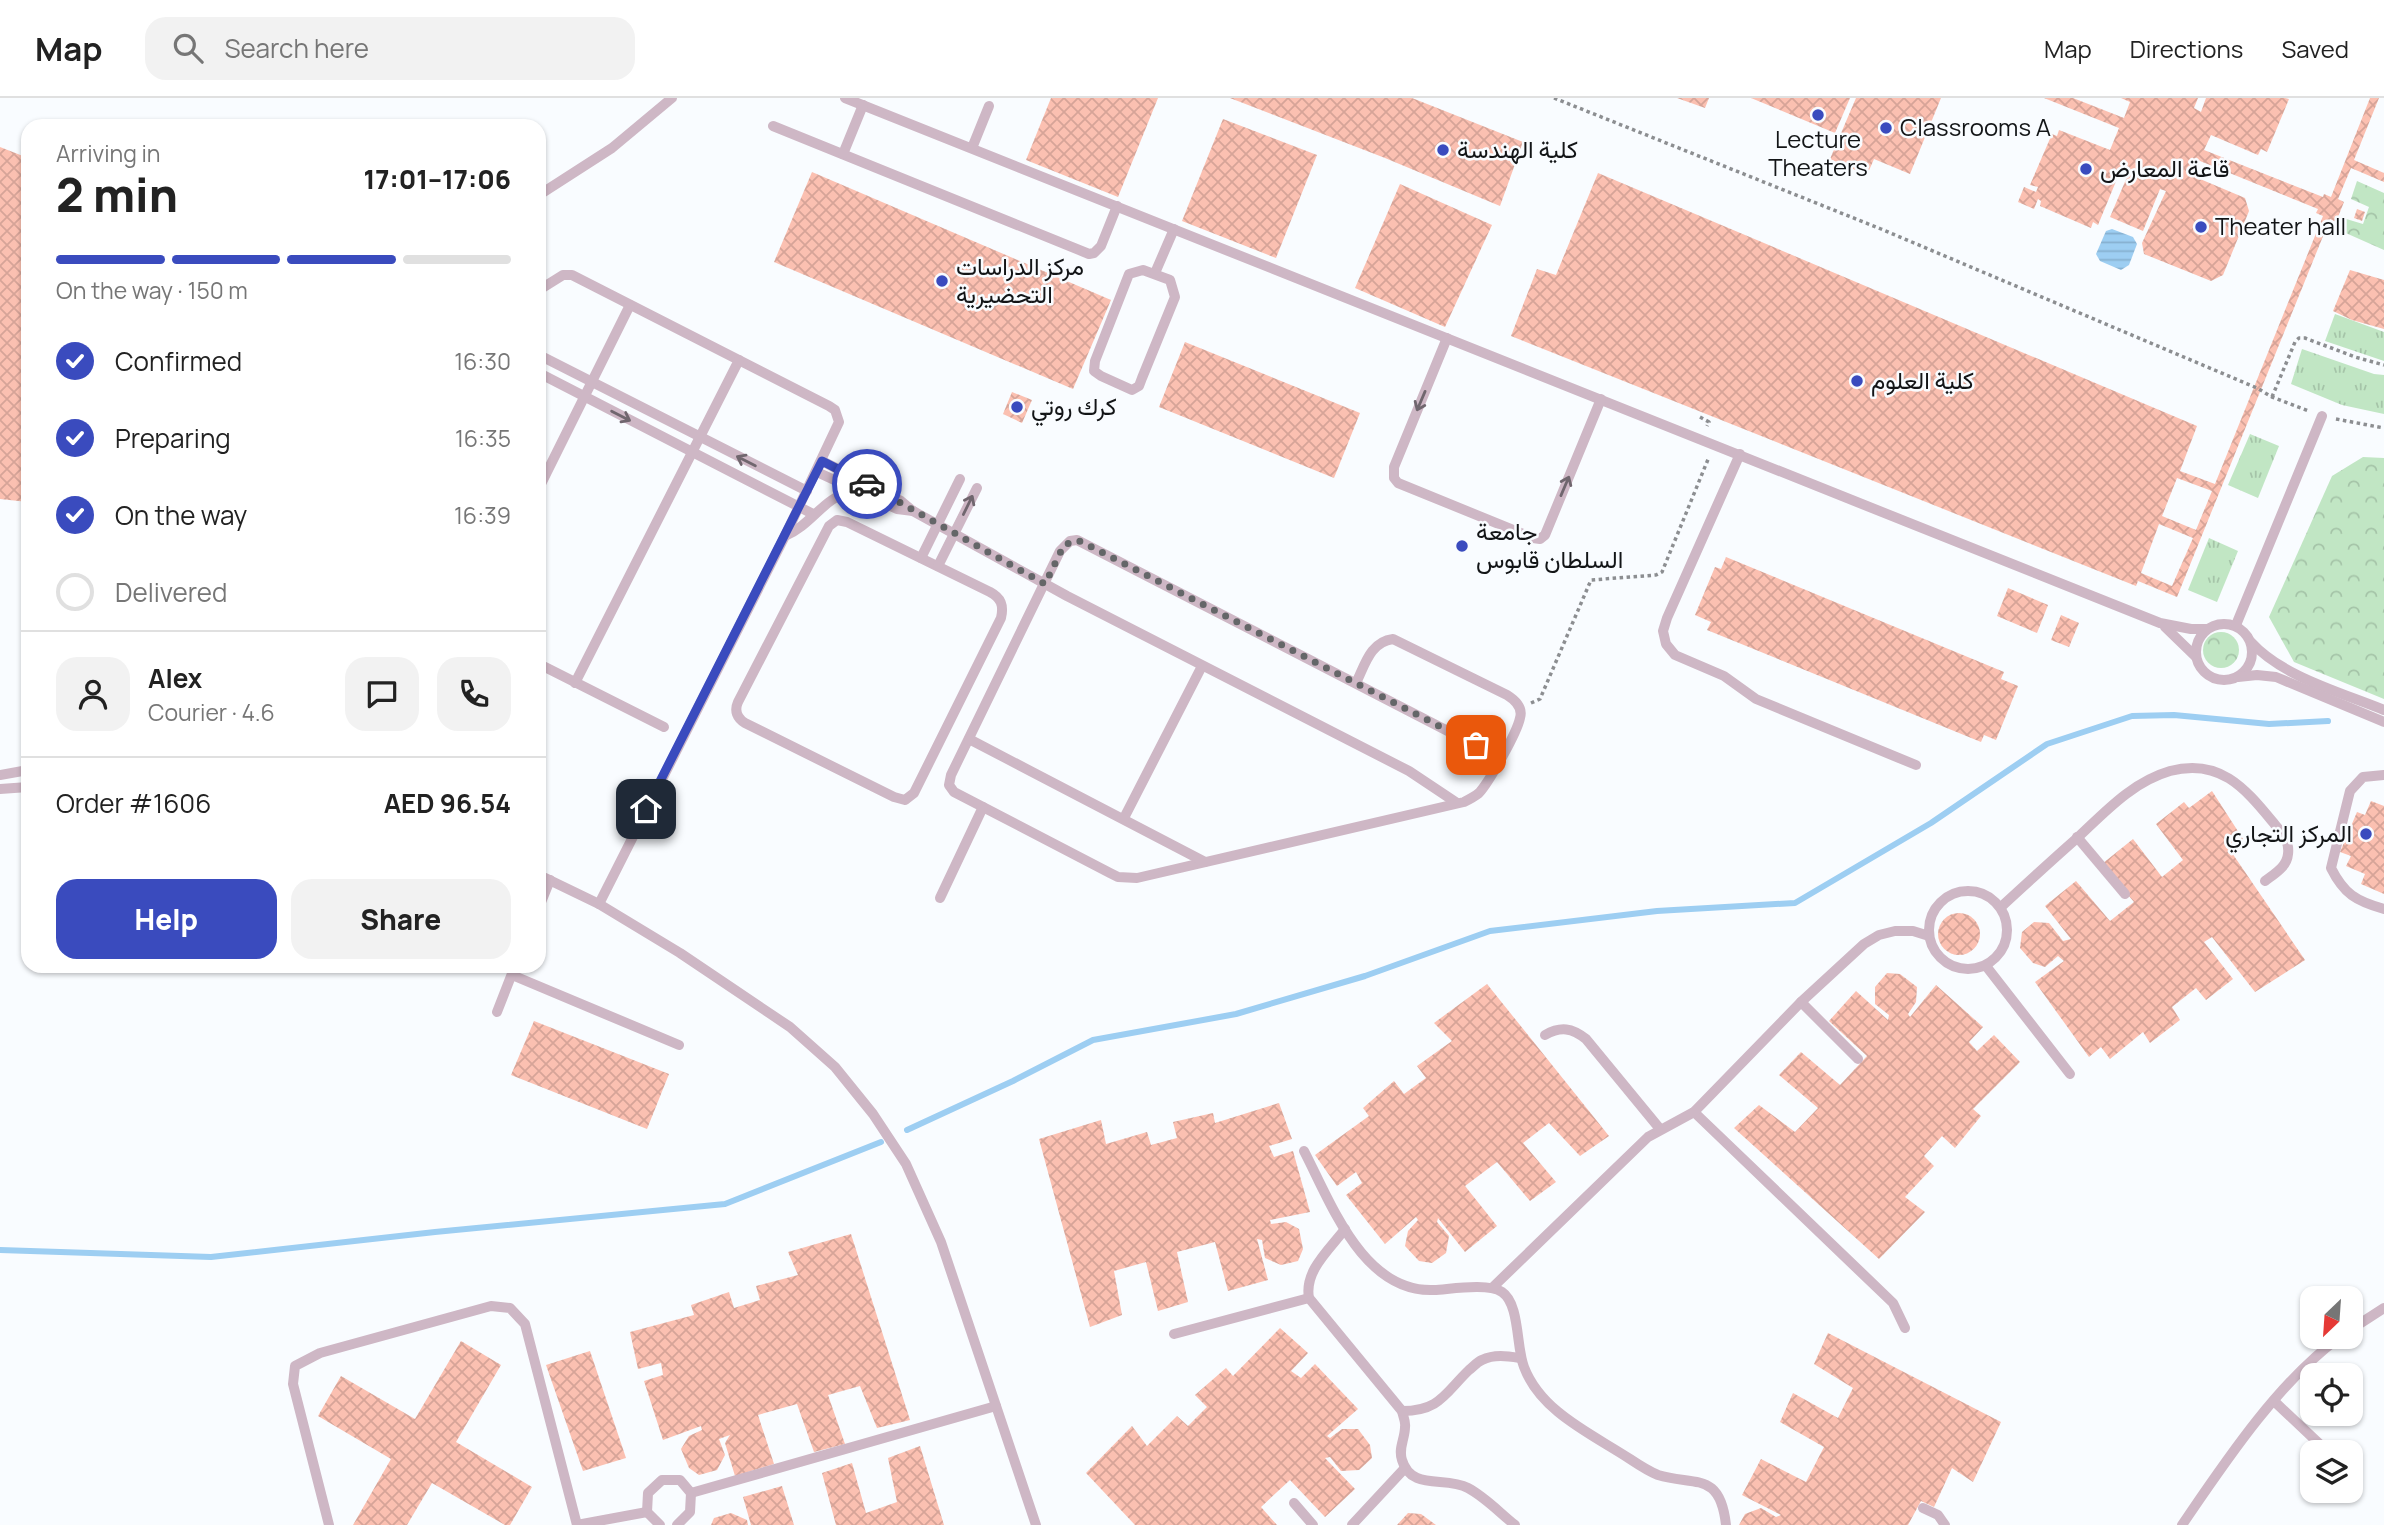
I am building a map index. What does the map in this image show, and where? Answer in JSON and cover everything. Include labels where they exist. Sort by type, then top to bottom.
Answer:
[{"type":"lane","points":[[546,190],[612,148],[671,98]]},
{"type":"lane","points":[[845,98],[2160,623],[2207,629]]},
{"type":"lane","points":[[843,154],[863,105]]},
{"type":"lane","points":[[972,148],[989,106]]},
{"type":"lane","points":[[773,126],[1089,254],[1101,246],[1117,206]]},
{"type":"lane","points":[[1155,273],[1174,229]]},
{"type":"lane","points":[[1143,270],[1155,273],[1170,280],[1175,297],[1139,386],[1132,390],[1094,371],[1095,361],[1129,274],[1143,270]]},
{"type":"lane","points":[[546,286],[563,275],[572,275],[835,410],[839,422],[820,467],[599,904]]},
{"type":"lane","points":[[546,474],[630,305]]},
{"type":"lane","points":[[1447,338],[1394,467],[1394,478],[1404,485],[1533,538],[1540,539],[1545,535],[1601,399]]},
{"type":"lane","points":[[546,359],[807,491]]},
{"type":"lane","points":[[576,683],[738,360]]},
{"type":"lane","points":[[546,377],[813,514]]},
{"type":"lane","points":[[2236,625],[2322,416]]},
{"type":"lane","points":[[1740,454],[1667,618],[1663,631],[1666,644],[1675,655],[1724,676],[1756,699],[1916,765]]},
{"type":"lane","points":[[820,467],[855,489],[897,509],[913,511]]},
{"type":"lane","points":[[820,467],[901,501],[913,511],[1045,584],[1409,771],[1457,803]]},
{"type":"lane","points":[[921,558],[960,480]]},
{"type":"lane","points":[[938,566],[976,488]]},
{"type":"lane","points":[[785,536],[796,531],[835,496],[855,489]]},
{"type":"lane","points":[[842,520],[921,558],[997,596],[1002,602],[1003,610],[977,668],[910,797],[899,800],[741,720],[736,712],[738,702],[832,522],[842,520]]},
{"type":"lane","points":[[1356,683],[1376,645],[1393,639],[1507,695],[1515,700],[1520,709],[1520,718],[1500,758],[1473,798],[1137,878],[1118,877],[954,792],[949,785],[949,779],[1064,545],[1077,540],[1500,758]]},
{"type":"lane","points":[[2160,623],[2196,657],[2207,675],[2228,680],[2257,674],[2276,677],[2384,722]]},
{"type":"lane","points":[[2196,657],[2196,646],[2207,629],[2216,624],[2236,625],[2264,656],[2280,667],[2384,710]]},
{"type":"lane","points":[[2238,677],[2251,662],[2251,642]]},
{"type":"lane","points":[[1124,818],[1202,666]]},
{"type":"lane","points":[[546,668],[664,727]]},
{"type":"lane","points":[[969,739],[1205,862]]},
{"type":"lane","points":[[2001,907],[2121,797],[2145,781],[2173,771],[2193,768],[2232,778],[2248,791],[2284,836],[2288,855],[2284,865],[2265,881]]},
{"type":"lane","points":[[0,775],[21,771]]},
{"type":"lane","points":[[2384,775],[2363,777],[2350,791],[2331,868],[2341,888],[2368,904],[2384,909]]},
{"type":"lane","points":[[0,789],[21,788]]},
{"type":"lane","points":[[940,898],[983,807]]},
{"type":"lane","points":[[2077,837],[2125,894]]},
{"type":"lane","points":[[546,878],[599,904],[680,953],[790,1027],[835,1068],[873,1114],[906,1164],[936,1230],[1036,1525]]},
{"type":"lane","points":[[546,890],[550,880]]},
{"type":"lane","points":[[1960,891],[1976,891],[1990,896],[2001,907],[2007,919],[2005,946],[1997,958],[1986,966],[1972,970],[1957,968],[1944,961],[1934,950],[1929,936],[1929,921],[1936,907],[1947,897],[1960,891]]},
{"type":"lane","points":[[1492,1288],[1642,1143],[1660,1129],[1694,1112],[1801,1002],[1864,944],[1879,935],[1895,931],[1913,931],[1929,936]]},
{"type":"lane","points":[[1986,966],[2070,1074]]},
{"type":"lane","points":[[497,1012],[513,973]]},
{"type":"lane","points":[[521,973],[679,1045]]},
{"type":"lane","points":[[1801,1002],[1858,1059]]},
{"type":"lane","points":[[1545,1034],[1566,1028],[1586,1039],[1660,1129]]},
{"type":"lane","points":[[1694,1112],[1893,1303],[1905,1328]]},
{"type":"lane","points":[[1304,1151],[1345,1229],[1380,1271],[1401,1285],[1427,1290],[1492,1288],[1504,1293],[1512,1303],[1520,1358],[1528,1378],[1541,1397],[1558,1412],[1649,1471],[1695,1480],[1707,1486],[1717,1495],[1726,1525]]},
{"type":"lane","points":[[1345,1229],[1309,1277],[1309,1298],[1402,1411],[1406,1427],[1401,1451],[1405,1468],[1415,1478],[1428,1483],[1455,1483],[1466,1487],[1516,1525]]},
{"type":"lane","points":[[1174,1334],[1309,1298]]},
{"type":"lane","points":[[330,1525],[293,1384],[295,1366],[320,1353],[491,1306],[510,1308],[524,1324],[577,1525],[647,1511]]},
{"type":"lane","points":[[2363,1322],[2384,1308]]},
{"type":"lane","points":[[2182,1525],[2216,1475],[2275,1402],[2305,1367],[2326,1349]]},
{"type":"lane","points":[[1402,1411],[1418,1411],[1432,1407],[1480,1360],[1499,1356],[1520,1358]]},
{"type":"lane","points":[[2275,1402],[2315,1440]]},
{"type":"lane","points":[[691,1493],[996,1406]]},
{"type":"lane","points":[[1352,1525],[1405,1468]]},
{"type":"lane","points":[[660,1525],[647,1511],[648,1493],[662,1480],[680,1480],[691,1493],[690,1512],[677,1525]]},
{"type":"lane","points":[[1294,1503],[1314,1525]]},
{"type":"lane","points":[[1923,1508],[1938,1515],[1945,1525]]},
{"type":"path","points":[[1554,98],[2032,291],[2257,388],[2272,397],[2322,416],[2384,428]]},
{"type":"path","points":[[2272,397],[2299,338],[2384,365]]},
{"type":"path","points":[[1520,709],[1540,699],[1591,580],[1656,575],[1662,572],[1710,456]]},
{"type":"green space","points":[[2357,181],[2384,193],[2384,250],[2339,230],[2343,218],[2363,224],[2369,207],[2351,199]]},
{"type":"green space","points":[[2335,314],[2384,332],[2384,361],[2325,341]]},
{"type":"green space","points":[[2302,349],[2384,375],[2384,414],[2342,405],[2291,384]]},
{"type":"green space","points":[[2250,434],[2279,446],[2258,498],[2228,485]]},
{"type":"green space","points":[[2363,457],[2384,458],[2384,699],[2294,662],[2269,617],[2332,476]]},
{"type":"green space","points":[[2209,538],[2238,551],[2217,602],[2188,590]]},
{"type":"green space","points":[[2221,632],[2234,637],[2239,650],[2234,663],[2221,668],[2208,663],[2203,650],[2208,637]]},
{"type":"water","points":[[2112,229],[2133,237],[2137,244],[2129,265],[2121,270],[2100,261],[2096,254],[2106,231]]},
{"type":"building","points":[[1051,98],[1158,98],[1118,197],[1026,160]]},
{"type":"building","name":"كلية الهندسة","points":[[1230,98],[1412,98],[1523,142],[1500,206]]},
{"type":"building","points":[[1677,98],[1709,98],[1705,108]]},
{"type":"building","name":"Lecture Theaters","points":[[1751,98],[1850,98],[1835,133]]},
{"type":"building","name":"Classrooms A","points":[[1856,98],[1941,98],[1910,174],[1874,159],[1867,175],[1830,159]]},
{"type":"building","name":"كلية العلوم","points":[[2044,98],[2073,98],[2124,118],[2130,102],[2121,98],[2198,98],[2194,108],[2201,112],[2206,98],[2289,99],[2267,152],[2261,149],[2258,155],[2211,135],[2204,150],[2323,197],[2324,194],[2331,197],[2370,98],[2379,98],[2354,160],[2384,173],[2384,182],[2351,168],[2338,199],[2344,202],[2336,222],[2330,219],[2177,597],[2138,581],[2136,586],[1511,336],[1537,269],[1556,275],[1598,173],[2197,426],[2180,471],[2215,484],[2323,216],[2316,213],[2318,209],[2200,161],[2193,176],[2245,198],[2249,211],[2223,275],[2211,281],[2144,254],[2142,243],[2166,191],[2160,189],[2143,231],[2110,217],[2127,177],[2119,174],[2098,225],[2093,222],[2091,228],[2040,206],[2041,201],[2038,199],[2034,209],[2018,202],[2024,187],[2036,192],[2038,187],[2030,185],[2052,134],[2057,136],[2059,130],[2110,150],[2119,128]],"holes":[[[2177,478],[2212,491],[2196,530],[2162,516]],[[2159,524],[2193,538],[2172,586],[2141,573]]]},
{"type":"building","points":[[1223,119],[1317,155],[1276,258],[1182,221]]},
{"type":"building","points":[[0,147],[21,155],[21,501],[0,499]]},
{"type":"building","name":"مركز الدراسات التحضيرية","points":[[812,172],[1111,300],[1073,389],[774,262]]},
{"type":"building","points":[[1400,184],[1492,225],[1445,327],[1355,288]]},
{"type":"building","points":[[2357,209],[2365,212],[2362,221],[2354,218]]},
{"type":"building","points":[[2350,270],[2384,280],[2384,329],[2352,320],[2333,311]]},
{"type":"building","points":[[1185,342],[1360,413],[1334,478],[1159,407]]},
{"type":"building","name":"كرك روتي","points":[[1012,392],[1032,400],[1022,423],[1003,414]]},
{"type":"building","points":[[1726,557],[2004,672],[2001,679],[2018,686],[1996,740],[1984,735],[1981,742],[1707,630],[1711,622],[1695,615],[1715,567],[1721,569]]},
{"type":"building","points":[[2008,588],[2048,605],[2037,633],[1997,616]]},
{"type":"building","points":[[2061,615],[2079,623],[2069,647],[2051,640]]},
{"type":"building","points":[[2212,791],[2243,839],[2230,850],[2305,960],[2255,992],[2212,937],[2204,942],[2233,979],[2206,1000],[2196,988],[2172,1007],[2180,1020],[2150,1043],[2143,1032],[2110,1059],[2101,1047],[2089,1057],[2035,982],[2064,961],[2058,956],[2045,967],[2033,963],[2020,948],[2022,932],[2034,922],[2049,923],[2063,941],[2071,939],[2045,906],[2076,881],[2110,921],[2134,902],[2102,864],[2133,839],[2162,877],[2183,860],[2156,824],[2184,802],[2189,808]]},
{"type":"building","name":"المركز التجاري","points":[[2371,801],[2384,806],[2384,894],[2361,884],[2365,874],[2346,866],[2351,856],[2340,852],[2357,812],[2365,815]]},
{"type":"building","points":[[1959,913],[1974,919],[1980,934],[1974,949],[1959,955],[1944,949],[1938,934],[1944,919]]},
{"type":"building","points":[[1887,973],[1900,974],[1917,987],[1916,1002],[1908,1014],[1910,1017],[1936,985],[1983,1027],[1969,1042],[1977,1051],[1994,1035],[2020,1062],[1973,1109],[1981,1116],[1955,1148],[1942,1136],[1924,1156],[1934,1166],[1905,1197],[1925,1212],[1879,1259],[1734,1128],[1759,1105],[1795,1132],[1818,1108],[1779,1075],[1801,1052],[1840,1085],[1867,1056],[1829,1021],[1856,991],[1888,1020],[1889,1015],[1875,1004],[1875,987]]},
{"type":"building","points":[[1487,984],[1609,1136],[1580,1156],[1549,1123],[1523,1143],[1556,1182],[1530,1201],[1497,1162],[1465,1186],[1497,1226],[1465,1252],[1438,1218],[1437,1222],[1449,1236],[1446,1253],[1432,1263],[1419,1261],[1405,1246],[1408,1231],[1418,1220],[1416,1217],[1385,1244],[1346,1195],[1362,1183],[1356,1172],[1337,1186],[1315,1155],[1369,1116],[1363,1108],[1394,1081],[1404,1094],[1426,1078],[1417,1066],[1452,1041],[1434,1023]]},
{"type":"building","points":[[534,1021],[669,1074],[647,1129],[511,1075]]},
{"type":"building","points":[[1279,1103],[1292,1139],[1269,1146],[1274,1157],[1293,1151],[1310,1212],[1270,1220],[1271,1224],[1286,1222],[1299,1229],[1303,1249],[1298,1261],[1281,1265],[1265,1258],[1262,1240],[1257,1239],[1268,1280],[1228,1291],[1215,1242],[1177,1252],[1188,1302],[1158,1311],[1146,1262],[1114,1271],[1122,1315],[1090,1327],[1039,1139],[1101,1120],[1106,1144],[1147,1132],[1151,1145],[1177,1138],[1173,1122],[1213,1113],[1215,1123]]},
{"type":"building","points":[[851,1234],[910,1420],[877,1428],[860,1386],[828,1395],[845,1444],[814,1452],[797,1404],[758,1415],[774,1464],[735,1476],[725,1443],[730,1435],[719,1439],[725,1455],[717,1470],[699,1475],[689,1468],[681,1449],[689,1436],[702,1430],[701,1426],[663,1440],[644,1381],[663,1375],[661,1363],[638,1369],[630,1332],[694,1315],[691,1305],[729,1292],[734,1308],[760,1300],[756,1286],[798,1275],[788,1252]]},
{"type":"building","points":[[1280,1328],[1308,1353],[1291,1371],[1301,1378],[1315,1364],[1358,1409],[1327,1436],[1330,1438],[1342,1429],[1358,1429],[1370,1445],[1372,1458],[1359,1470],[1341,1471],[1330,1457],[1325,1458],[1355,1489],[1325,1517],[1290,1480],[1261,1507],[1277,1525],[1135,1525],[1086,1473],[1132,1426],[1147,1446],[1177,1416],[1188,1426],[1207,1407],[1195,1395],[1226,1368],[1233,1376]]},
{"type":"building","points":[[1828,1333],[2001,1422],[1973,1482],[1952,1468],[1934,1507],[1921,1501],[1908,1525],[1739,1525],[1745,1514],[1761,1508],[1776,1517],[1781,1515],[1742,1495],[1761,1459],[1806,1482],[1824,1447],[1780,1422],[1793,1393],[1838,1418],[1853,1388],[1814,1364]]},
{"type":"building","points":[[461,1341],[501,1365],[456,1442],[532,1487],[510,1525],[505,1525],[432,1483],[407,1525],[353,1525],[391,1459],[318,1416],[341,1376],[415,1419]]},
{"type":"building","points":[[590,1351],[626,1458],[583,1471],[546,1365]]},
{"type":"building","points":[[920,1446],[944,1525],[836,1525],[822,1473],[852,1463],[866,1513],[897,1502],[888,1458]]},
{"type":"building","points":[[782,1486],[794,1525],[751,1525],[743,1497]]},
{"type":"building","points":[[731,1513],[747,1520],[748,1525],[711,1525],[714,1518]]},
{"type":"building","points":[[1408,1513],[1421,1514],[1436,1525],[1397,1525]]},
{"type":"waterway","points":[[907,1130],[1093,1040],[1236,1014],[1365,976],[1490,931],[1657,911],[1795,903],[1931,823],[2047,744],[2132,716],[2174,715],[2269,724],[2328,721]]},
{"type":"waterway","points":[[0,1250],[211,1257],[725,1204],[881,1142]]},
{"type":"way so far","points":[[867,484],[1045,584],[1064,545],[1077,540],[1084,543],[1476,745]]},
{"type":"place","name":"Lecture Theaters","points":[[1818,115]]},
{"type":"place","name":"Classrooms A","points":[[1886,128]]},
{"type":"place","name":"كلية الهندسة","points":[[1443,150]]},
{"type":"place","name":"قاعة المعارض","points":[[2086,169]]},
{"type":"place","name":"Theater hall","points":[[2201,227]]},
{"type":"place","name":"مركز الدراسات التحضيرية","points":[[942,281]]},
{"type":"place","name":"كلية العلوم","points":[[1857,381]]},
{"type":"place","name":"كرك روتي","points":[[1017,407]]},
{"type":"place","name":"جامعة السلطان قابوس","points":[[1462,546]]},
{"type":"place","name":"المركز التجاري","points":[[2366,834]]},
{"type":"route","points":[[646,809],[822,461],[867,484]]}]
